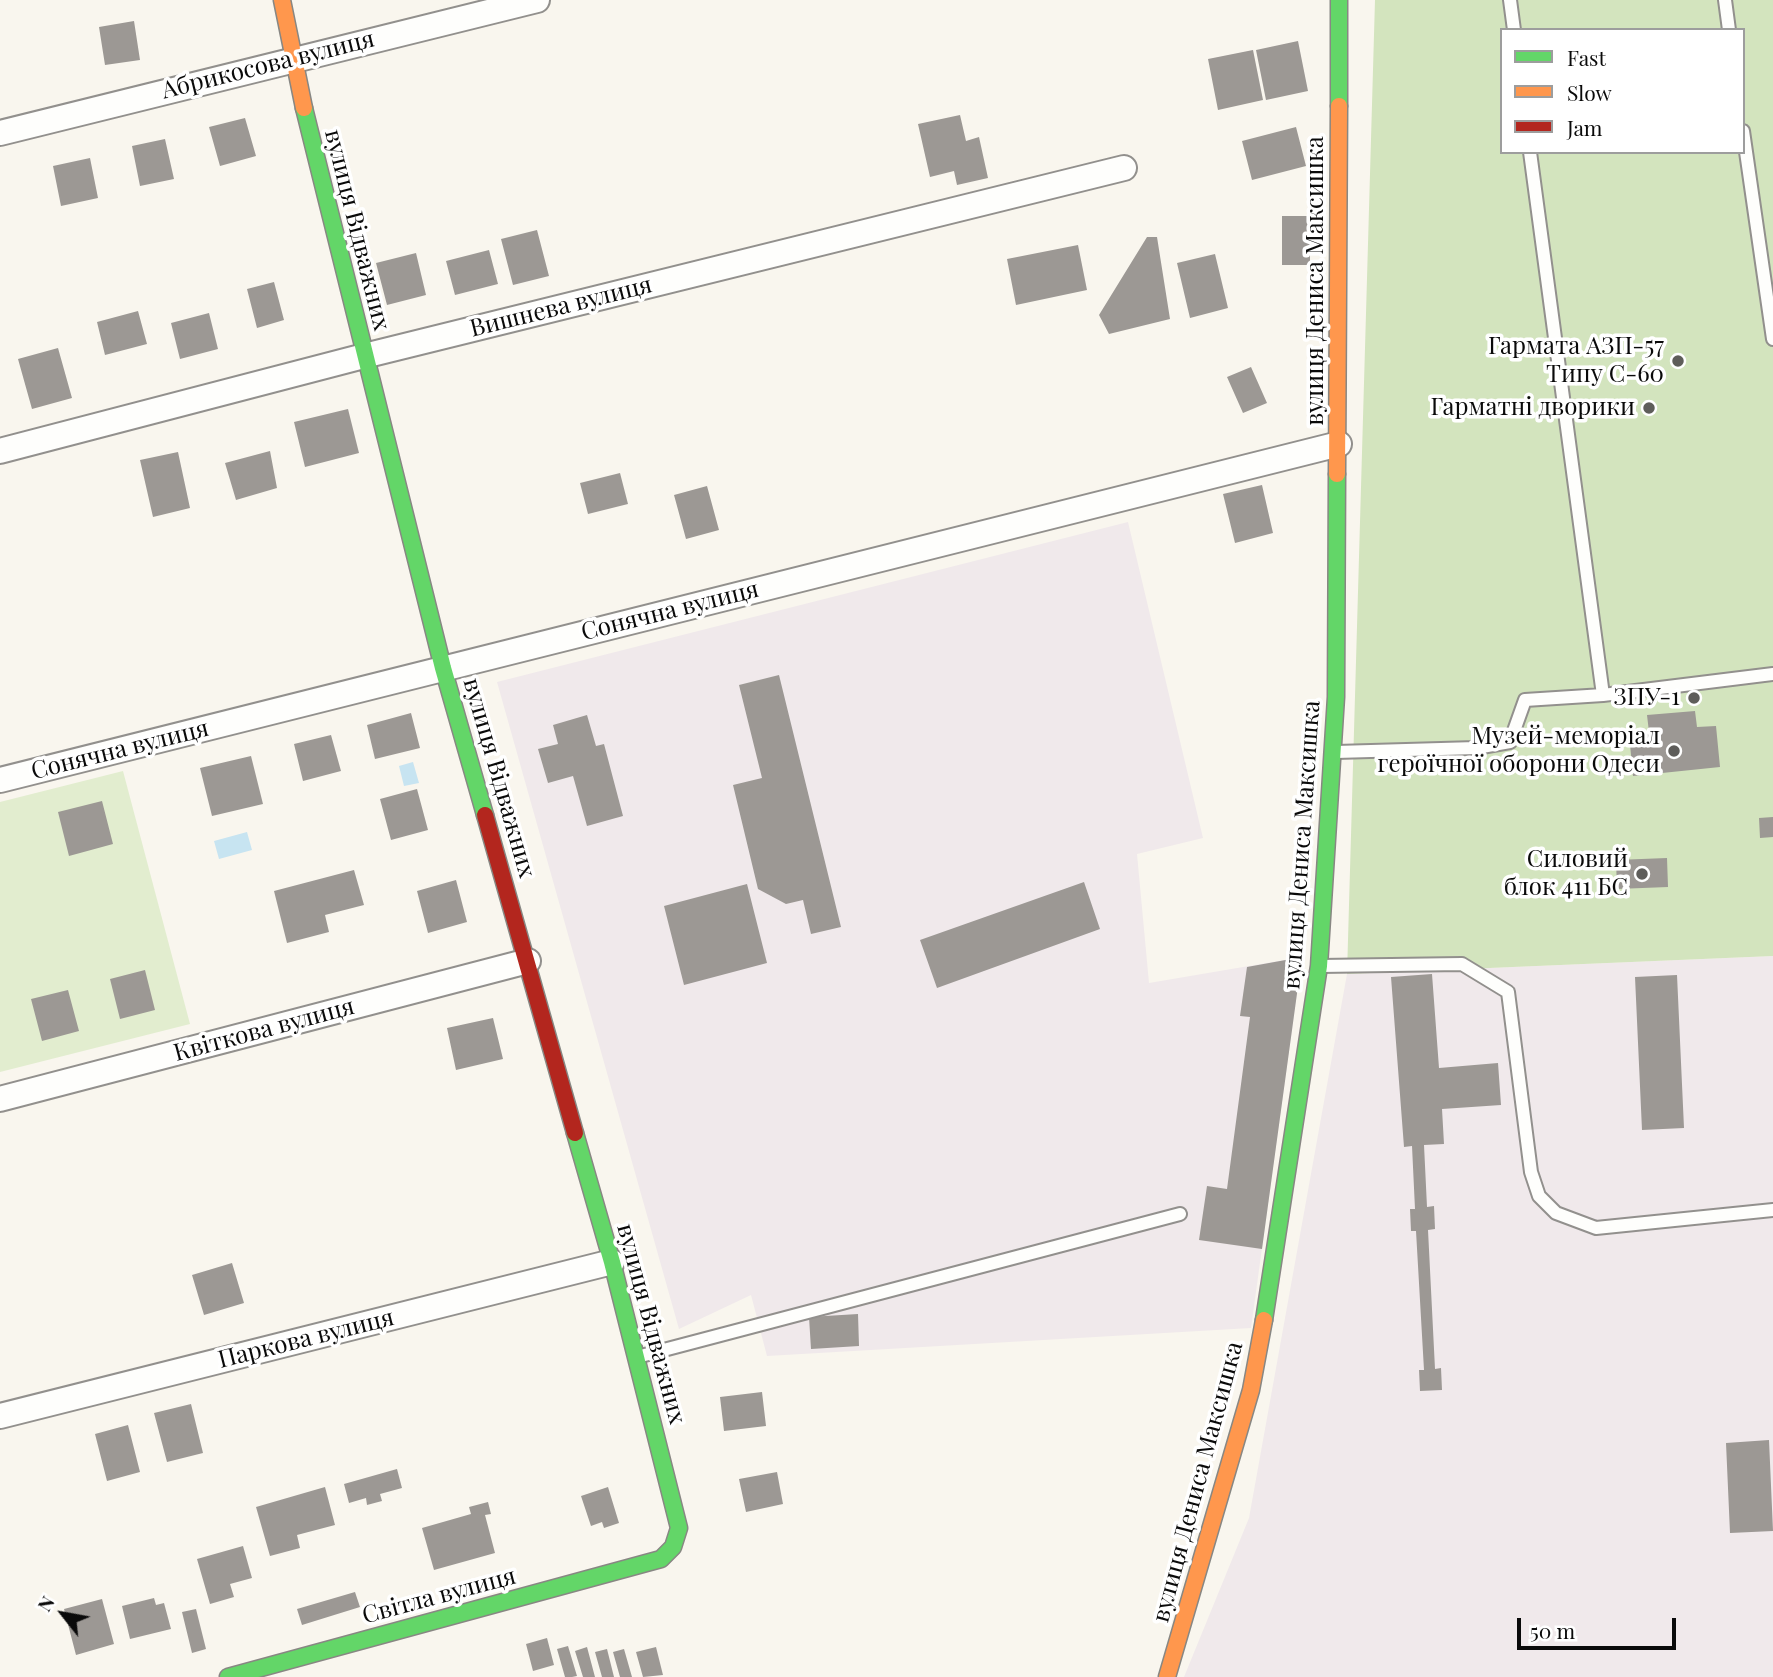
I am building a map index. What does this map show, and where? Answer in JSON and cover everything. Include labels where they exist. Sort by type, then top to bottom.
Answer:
[{"type":"street","name":"вулиця Відважних","points":[[282,0],[292,58],[443,668],[612,1262],[677,1513],[679,1528],[673,1547],[661,1559]]},
{"type":"street","name":"Абрикосова вулиця","points":[[0,133],[292,58],[537,0]]},
{"type":"street","name":"вулиця Дениса Максишка","points":[[1167,1677],[1251,1390],[1280,1231],[1319,967],[1333,752],[1339,444],[1339,0]]},
{"type":"street","name":"Вишнева вулиця","points":[[0,451],[364,356],[1124,168]]},
{"type":"street","name":"Сонячна вулиця","points":[[0,780],[1339,444]]},
{"type":"street","name":"Квіткова вулиця","points":[[0,1099],[528,961]]},
{"type":"street","name":"Паркова вулиця","points":[[0,1416],[612,1262]]},
{"type":"street","name":"Світла вулиця","points":[[228,1677],[661,1559]]},
{"type":"lane","points":[[1510,0],[1514,28]]},
{"type":"lane","points":[[1725,0],[1730,28]]},
{"type":"lane","points":[[1745,145],[1773,339]]},
{"type":"lane","points":[[1530,154],[1603,695]]},
{"type":"lane","points":[[1333,752],[1476,748],[1510,742],[1525,699],[1603,695],[1773,674]]},
{"type":"lane","points":[[1319,967],[1462,964],[1508,992],[1531,1172],[1539,1196],[1556,1213],[1596,1228],[1773,1210]]},
{"type":"lane","points":[[637,1357],[1180,1214]]},
{"type":"shaded area","points":[[1128,522],[1203,838],[1137,854],[1149,983],[1302,957],[1251,1328],[767,1356],[751,1295],[679,1329],[497,682]]},
{"type":"shaded area","points":[[1773,956],[1773,1677],[1184,1677],[1249,1518],[1347,974]]},
{"type":"green space","points":[[1375,0],[1773,0],[1773,956],[1347,974]]},
{"type":"green space","points":[[123,771],[190,1024],[0,1072],[0,802]]},
{"type":"water","points":[[413,762],[419,783],[404,786],[399,766]]},
{"type":"water","points":[[247,832],[252,850],[219,859],[214,841]]},
{"type":"building","points":[[134,21],[140,60],[105,65],[99,27]]},
{"type":"building","points":[[1298,41],[1308,91],[1266,100],[1256,50]]},
{"type":"building","points":[[1253,50],[1263,100],[1218,110],[1208,59]]},
{"type":"building","points":[[960,115],[966,141],[979,137],[988,178],[957,185],[954,171],[930,177],[918,124]]},
{"type":"building","points":[[245,118],[256,156],[220,166],[209,127]]},
{"type":"building","points":[[1296,127],[1306,166],[1252,180],[1242,141]]},
{"type":"building","points":[[165,139],[174,179],[140,186],[132,146]]},
{"type":"building","points":[[90,158],[98,198],[61,206],[53,166]]},
{"type":"building","points":[[1282,216],[1310,216],[1310,265],[1282,265]]},
{"type":"building","points":[[537,230],[549,276],[513,285],[501,239]]},
{"type":"building","points":[[1147,237],[1157,237],[1170,319],[1109,334],[1099,315]]},
{"type":"building","points":[[1078,245],[1087,290],[1016,305],[1007,259]]},
{"type":"building","points":[[489,250],[498,284],[455,295],[446,261]]},
{"type":"building","points":[[416,253],[426,295],[387,305],[376,263]]},
{"type":"building","points":[[1215,254],[1228,308],[1190,318],[1177,263]]},
{"type":"building","points":[[274,282],[284,320],[257,328],[247,289]]},
{"type":"building","points":[[138,311],[147,344],[105,355],[97,322]]},
{"type":"building","points":[[209,313],[218,349],[180,359],[171,323]]},
{"type":"building","points":[[58,348],[72,398],[32,409],[18,359]]},
{"type":"building","points":[[1251,367],[1267,403],[1243,413],[1227,377]]},
{"type":"building","points":[[348,409],[359,453],[305,467],[294,422]]},
{"type":"building","points":[[270,451],[277,488],[236,500],[225,463]]},
{"type":"building","points":[[178,452],[190,508],[153,517],[140,460]]},
{"type":"building","points":[[620,473],[628,504],[588,514],[580,483]]},
{"type":"building","points":[[1262,485],[1273,533],[1235,543],[1223,494]]},
{"type":"building","points":[[707,486],[719,530],[686,539],[674,495]]},
{"type":"building","points":[[779,675],[841,927],[811,934],[803,900],[786,904],[758,889],[733,785],[762,778],[739,685]]},
{"type":"building","name":"Музей-меморіал героїчної оборони Одеси","points":[[1695,711],[1697,727],[1716,726],[1720,767],[1633,776],[1629,734],[1649,732],[1647,715]]},
{"type":"building","points":[[411,713],[420,748],[375,759],[367,725]]},
{"type":"building","points":[[587,715],[596,746],[604,744],[623,816],[587,826],[573,776],[548,783],[538,749],[558,744],[553,725]]},
{"type":"building","points":[[331,735],[341,771],[303,781],[294,744]]},
{"type":"building","points":[[251,756],[263,804],[212,816],[200,768]]},
{"type":"building","points":[[417,789],[428,830],[391,840],[380,799]]},
{"type":"building","points":[[102,801],[113,844],[69,856],[58,812]]},
{"type":"building","points":[[1773,817],[1773,837],[1760,838],[1759,818]]},
{"type":"building","name":"Силовий блок 411 БС","points":[[1667,858],[1668,887],[1617,889],[1616,860]]},
{"type":"building","points":[[354,870],[364,905],[325,915],[329,932],[287,943],[274,891]]},
{"type":"building","points":[[456,880],[467,922],[428,933],[417,891]]},
{"type":"building","points":[[1084,882],[1100,929],[937,988],[920,940]]},
{"type":"building","points":[[747,884],[767,963],[684,985],[664,906]]},
{"type":"building","points":[[1302,957],[1262,1249],[1199,1240],[1207,1186],[1227,1189],[1250,1017],[1240,1016],[1247,967]]},
{"type":"building","points":[[145,970],[155,1010],[120,1019],[110,979]]},
{"type":"building","points":[[1432,974],[1439,1068],[1498,1063],[1501,1105],[1442,1109],[1444,1144],[1424,1145],[1427,1207],[1434,1206],[1435,1229],[1428,1230],[1435,1369],[1441,1368],[1442,1390],[1420,1391],[1419,1370],[1424,1370],[1416,1231],[1411,1231],[1410,1209],[1415,1209],[1412,1146],[1404,1147],[1391,977]]},
{"type":"building","points":[[1677,975],[1684,1128],[1642,1130],[1635,977]]},
{"type":"building","points":[[68,990],[79,1031],[42,1041],[31,999]]},
{"type":"building","points":[[493,1018],[503,1059],[456,1070],[447,1028]]},
{"type":"building","points":[[232,1263],[244,1303],[204,1315],[192,1275]]},
{"type":"building","points":[[858,1314],[859,1346],[811,1349],[809,1317]]},
{"type":"building","points":[[762,1392],[766,1426],[724,1431],[720,1397]]},
{"type":"building","points":[[191,1404],[203,1453],[167,1462],[154,1413]]},
{"type":"building","points":[[128,1425],[140,1472],[107,1481],[95,1434]]},
{"type":"building","points":[[1769,1440],[1773,1531],[1730,1533],[1726,1443]]},
{"type":"building","points":[[397,1469],[402,1488],[380,1494],[382,1501],[367,1505],[366,1498],[349,1503],[344,1484]]},
{"type":"building","points":[[777,1472],[783,1504],[746,1512],[739,1479]]},
{"type":"building","points":[[325,1487],[335,1525],[297,1535],[300,1548],[270,1556],[256,1507]]},
{"type":"building","points":[[608,1487],[619,1523],[604,1528],[602,1522],[591,1526],[581,1496]]},
{"type":"building","points":[[488,1502],[491,1514],[485,1515],[495,1553],[434,1570],[422,1528],[471,1514],[469,1507]]},
{"type":"building","points":[[243,1546],[252,1578],[230,1584],[234,1597],[210,1604],[197,1559]]},
{"type":"building","points":[[355,1592],[360,1607],[302,1625],[297,1609]]},
{"type":"building","points":[[154,1598],[156,1605],[164,1603],[171,1629],[130,1639],[122,1606]]},
{"type":"building","points":[[102,1599],[114,1644],[76,1655],[64,1609]]},
{"type":"building","points":[[196,1609],[206,1649],[192,1653],[182,1612]]},
{"type":"building","points":[[547,1638],[554,1665],[533,1671],[526,1644]]},
{"type":"building","points":[[568,1646],[577,1676],[565,1677],[557,1649]]},
{"type":"building","points":[[587,1647],[595,1677],[583,1677],[575,1651]]},
{"type":"building","points":[[656,1647],[663,1675],[643,1677],[636,1652]]},
{"type":"building","points":[[607,1649],[614,1677],[602,1677],[595,1652]]},
{"type":"building","points":[[624,1649],[632,1677],[620,1677],[613,1652]]},
{"type":"traffic: fast","points":[[1339,0],[1339,106]]},
{"type":"traffic: fast","points":[[304,108],[443,668],[485,815]]},
{"type":"traffic: fast","points":[[1264,1320],[1319,966],[1336,697],[1337,474]]},
{"type":"traffic: fast","points":[[228,1677],[661,1559],[673,1547],[679,1528],[612,1262],[575,1133]]},
{"type":"traffic: slow","points":[[282,0],[304,108]]},
{"type":"traffic: slow","points":[[1337,474],[1339,106]]},
{"type":"traffic: slow","points":[[1167,1677],[1251,1390],[1264,1320]]},
{"type":"traffic: jam","points":[[485,815],[575,1133]]},
{"type":"place","name":"Гармата АЗП-57 Типу С-60","points":[[1678,361]]},
{"type":"place","name":"Гарматні дворики","points":[[1649,408]]},
{"type":"place","name":"ЗПУ-1","points":[[1694,698]]},
{"type":"place","name":"Музей-меморіал героїчної оборони Одеси","points":[[1674,751]]},
{"type":"place","name":"Силовий блок 411 БС","points":[[1642,874]]}]
